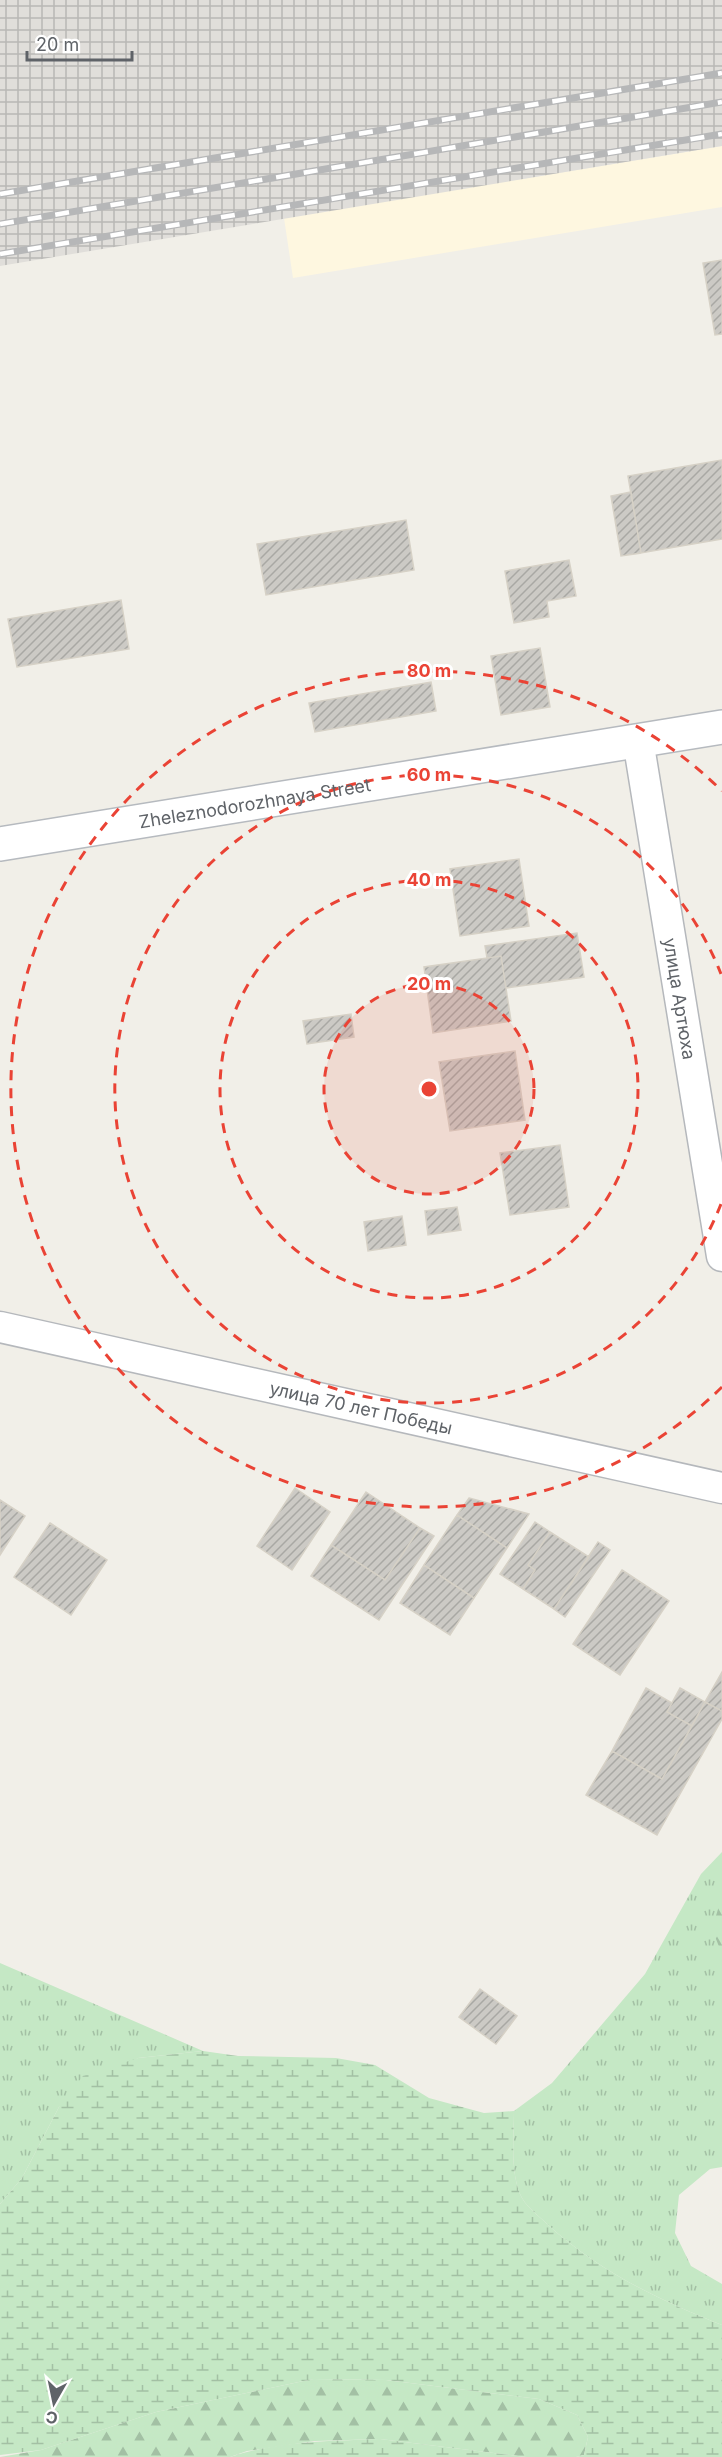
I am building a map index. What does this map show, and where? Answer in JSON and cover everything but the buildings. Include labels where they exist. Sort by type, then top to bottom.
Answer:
[{"type":"main road","name":"Zheleznodorozhnaya Street","points":[[0,844],[722,727]]},
{"type":"street","name":"улица Артюха","points":[[638,740],[722,1256]]},
{"type":"street","name":"улица 70 лет Победы","points":[[0,1327],[722,1488]]},
{"type":"shaded area","points":[[0,0],[722,0],[722,146],[0,266]]},
{"type":"shaded area","points":[[722,146],[722,207],[293,278],[284,218]]},
{"type":"green space","points":[[722,1852],[722,2167],[710,2169],[679,2195],[675,2233],[691,2266],[722,2284],[722,2325],[630,2283],[567,2241],[522,2198],[515,2174],[513,2153],[514,2111],[552,2083],[645,1974],[701,1874]]},
{"type":"green space","points":[[722,1896],[722,1954],[712,1929]]},
{"type":"green space","points":[[0,1963],[203,2051],[138,2058],[59,2107],[22,2178],[0,2204]]},
{"type":"green space","points":[[203,2051],[238,2056],[336,2058],[375,2065],[429,2098],[484,2113],[514,2111],[515,2174],[520,2194],[528,2206],[567,2241],[630,2283],[722,2325],[722,2457],[576,2457],[584,2455],[588,2437],[577,2415],[539,2399],[386,2380],[313,2379],[156,2412],[41,2450],[0,2455],[0,2204],[22,2178],[59,2107],[83,2076],[138,2058]]},
{"type":"green space","points":[[313,2379],[386,2380],[539,2399],[577,2415],[588,2437],[584,2455],[526,2457],[380,2439],[315,2441],[247,2451],[230,2457],[0,2457],[41,2450],[156,2412]]},
{"type":"green space","points":[[380,2439],[526,2457],[230,2457],[285,2445]]},
{"type":"railway","points":[[0,194],[722,73]]},
{"type":"railway","points":[[0,224],[722,102]]},
{"type":"railway","points":[[0,254],[722,134]]}]
